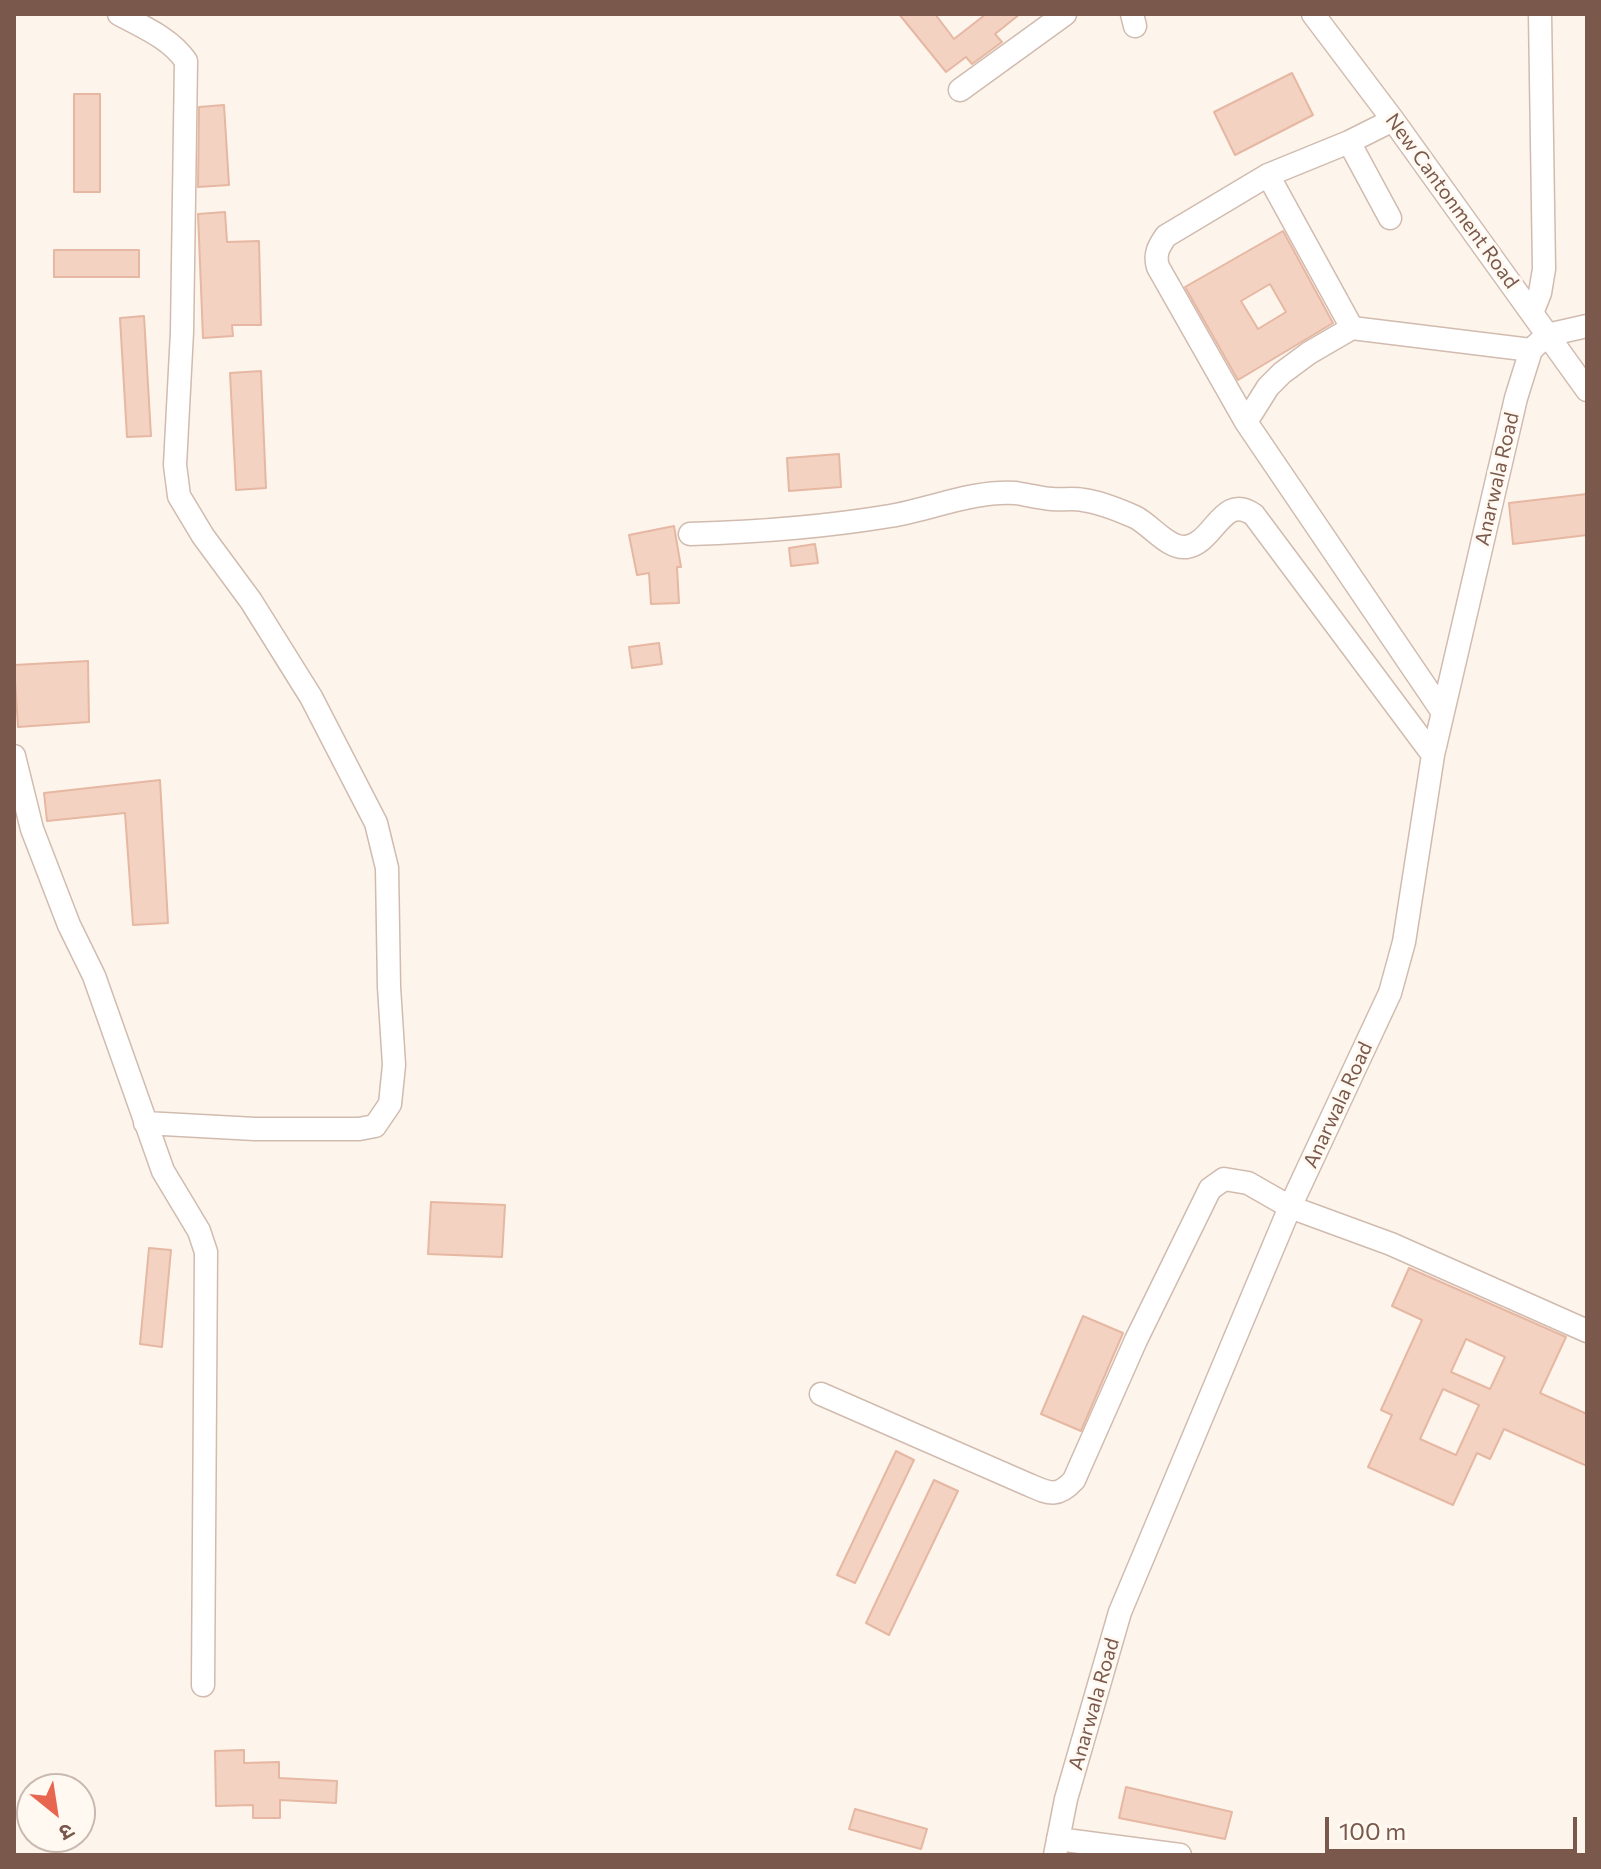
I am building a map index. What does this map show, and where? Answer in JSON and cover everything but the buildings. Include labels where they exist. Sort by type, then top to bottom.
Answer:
[{"type":"street","points":[[119,14],[163,39],[186,61],[182,316],[175,465],[179,496],[203,536],[251,601],[311,697],[376,823],[387,868],[394,1065],[390,1104],[375,1126],[359,1129],[255,1129],[145,1123]]},
{"type":"street","points":[[960,90],[1065,14]]},
{"type":"street","name":"New Cantonment Road","points":[[1313,14],[1532,313],[1539,342],[1587,390]]},
{"type":"street","points":[[1532,313],[1540,293],[1544,269],[1540,14]]},
{"type":"street","points":[[1393,120],[1349,142],[1268,175],[1166,236],[1157,249],[1155,259],[1246,422],[1442,711]]},
{"type":"street","points":[[1349,142],[1390,218]]},
{"type":"street","points":[[1268,175],[1352,328]]},
{"type":"street","points":[[1246,422],[1268,387],[1282,373],[1352,328],[1539,342],[1587,326]]},
{"type":"street","name":"Anarwala Road","points":[[1057,1847],[1066,1799],[1120,1612],[1290,1207],[1390,993],[1404,942],[1442,711],[1516,398],[1539,342]]},
{"type":"street","points":[[690,534],[767,532],[837,524],[893,516],[987,494],[1015,493],[1104,505],[1135,517],[1156,530],[1171,545],[1184,548],[1207,536],[1227,511],[1236,507],[1246,509],[1254,515],[1433,755]]},
{"type":"street","points":[[14,756],[32,829],[69,925],[94,976],[163,1171],[199,1231],[206,1252],[203,1685]]},
{"type":"street","points":[[821,1394],[1027,1484],[1050,1493],[1064,1491],[1074,1480],[1136,1340],[1210,1189],[1224,1179],[1248,1183],[1290,1207],[1391,1244],[1587,1331]]},
{"type":"street","points":[[1057,1847],[1180,1855]]}]
